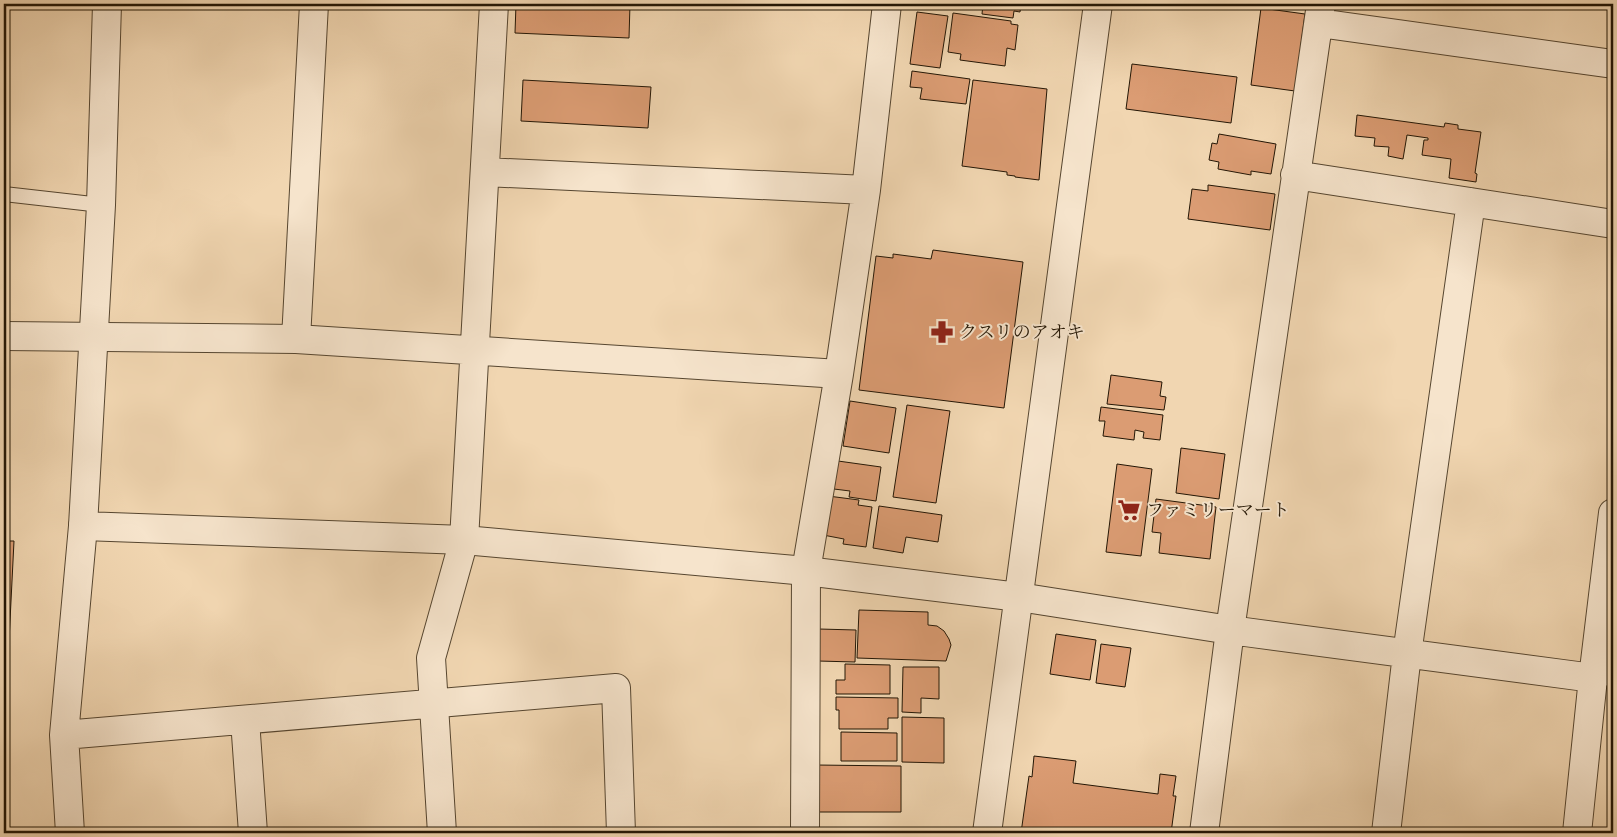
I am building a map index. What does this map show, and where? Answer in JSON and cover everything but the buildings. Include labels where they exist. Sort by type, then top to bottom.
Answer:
[{"type":"street","points":[[70,833],[64,735],[83,526],[95,337],[101,205],[106,4]]},
{"type":"street","points":[[296,339],[314,4]]},
{"type":"street","points":[[442,833],[431,658],[464,540],[494,4]]},
{"type":"street","points":[[805,833],[806,571],[839,374],[866,190],[887,4]]},
{"type":"street","points":[[987,833],[1098,4]]},
{"type":"street","points":[[1204,833],[1230,630],[1320,14],[1613,64]]},
{"type":"street","points":[[485,172],[866,190]]},
{"type":"street","points":[[1295,175],[1613,224]]},
{"type":"street","points":[[1386,833],[1408,654],[1471,202]]},
{"type":"street","points":[[4,336],[296,339],[839,374]]},
{"type":"street","points":[[1577,833],[1603,673],[1613,513]]},
{"type":"street","points":[[83,526],[464,540],[806,571],[1019,597],[1230,630],[1408,654],[1603,673]]},
{"type":"street","points":[[64,735],[616,688],[621,833]]},
{"type":"street","points":[[246,720],[253,833]]},
{"type":"lane","points":[[4,194],[101,205]]},
{"type":"place","name":"クスリのアオキ","points":[[942,332]]},
{"type":"place","name":"ファミリーマート","points":[[1129,510]]}]
